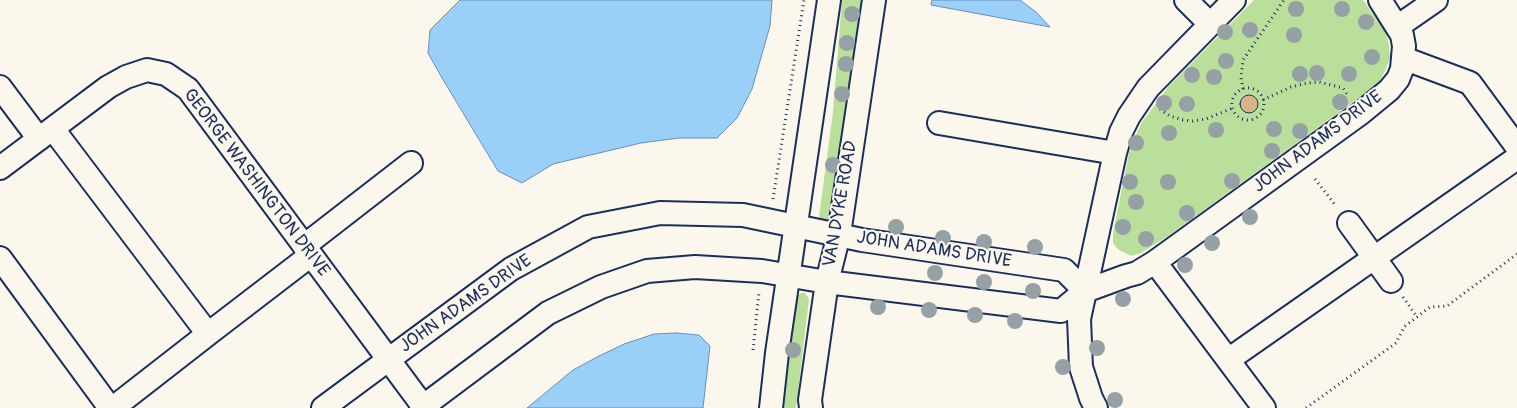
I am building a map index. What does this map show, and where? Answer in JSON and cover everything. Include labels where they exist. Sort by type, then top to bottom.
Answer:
[{"type":"street","points":[[771,408],[777,353],[830,0]]},
{"type":"street","name":"VAN DYKE ROAD","points":[[810,408],[827,282],[839,234],[874,0]]},
{"type":"street","points":[[1186,0],[1210,24]]},
{"type":"street","points":[[1096,408],[1091,398],[1082,367],[1079,319],[1121,132],[1142,96],[1234,0]]},
{"type":"street","name":"JOHN ADAMS DRIVE","points":[[422,407],[548,313],[601,287],[647,271],[695,267],[762,271],[827,282],[1061,311],[1085,291],[1137,273],[1156,262],[1371,106],[1389,90],[1398,79],[1402,68],[1404,46],[1402,35],[1380,0]]},
{"type":"street","points":[[1397,27],[1436,0]]},
{"type":"street","points":[[1403,58],[1470,83],[1517,147]]},
{"type":"street","name":"GEORGE WASHINGTON DRIVE","points":[[0,168],[108,87],[126,77],[147,70],[166,74],[188,89],[422,407]]},
{"type":"street","points":[[0,87],[46,134],[208,334]]},
{"type":"street","points":[[939,123],[1115,153]]},
{"type":"street","points":[[1228,360],[1517,158]]},
{"type":"street","points":[[0,258],[111,408],[208,334],[410,163]]},
{"type":"street","name":"JOHN ADAMS DRIVE","points":[[323,408],[511,269],[588,227],[660,213],[744,215],[862,240],[1064,270],[1085,291]]},
{"type":"street","points":[[1348,223],[1391,281]]},
{"type":"street","points":[[1156,262],[1264,408]]},
{"type":"path","points":[[1243,89],[1241,70],[1243,60],[1284,0]]},
{"type":"path","points":[[1264,100],[1292,87],[1319,82],[1342,88],[1352,100]]},
{"type":"path","points":[[1243,89],[1256,90],[1264,100],[1261,113],[1253,119],[1240,118],[1233,108],[1234,99],[1243,89]]},
{"type":"path","points":[[1155,106],[1170,116],[1193,121],[1206,119],[1233,108]]},
{"type":"path","points":[[1315,179],[1348,223]]},
{"type":"path","points":[[1306,408],[1396,343],[1404,327],[1430,307],[1447,306],[1517,254]]},
{"type":"green space","points":[[842,0],[866,0],[831,216],[826,222],[819,217],[833,112]]},
{"type":"green space","points":[[1254,0],[1363,0],[1386,33],[1390,58],[1385,71],[1379,82],[1364,94],[1168,236],[1141,253],[1131,256],[1119,250],[1113,243],[1113,233],[1130,148],[1142,122],[1169,86]]},
{"type":"green space","points":[[805,293],[809,299],[796,408],[780,408],[791,316],[797,296]]},
{"type":"water","points":[[460,0],[772,0],[770,26],[752,89],[737,118],[717,138],[679,138],[641,143],[553,164],[522,183],[498,171],[428,53],[430,30]]},
{"type":"water","points":[[932,0],[1020,0],[1036,12],[1050,27],[931,5]]},
{"type":"water","points":[[654,334],[699,335],[710,346],[703,408],[527,408],[573,370],[599,356],[624,344]]},
{"type":"building","points":[[1249,95],[1255,98],[1258,104],[1255,110],[1249,113],[1243,110],[1240,104],[1243,98]]}]
